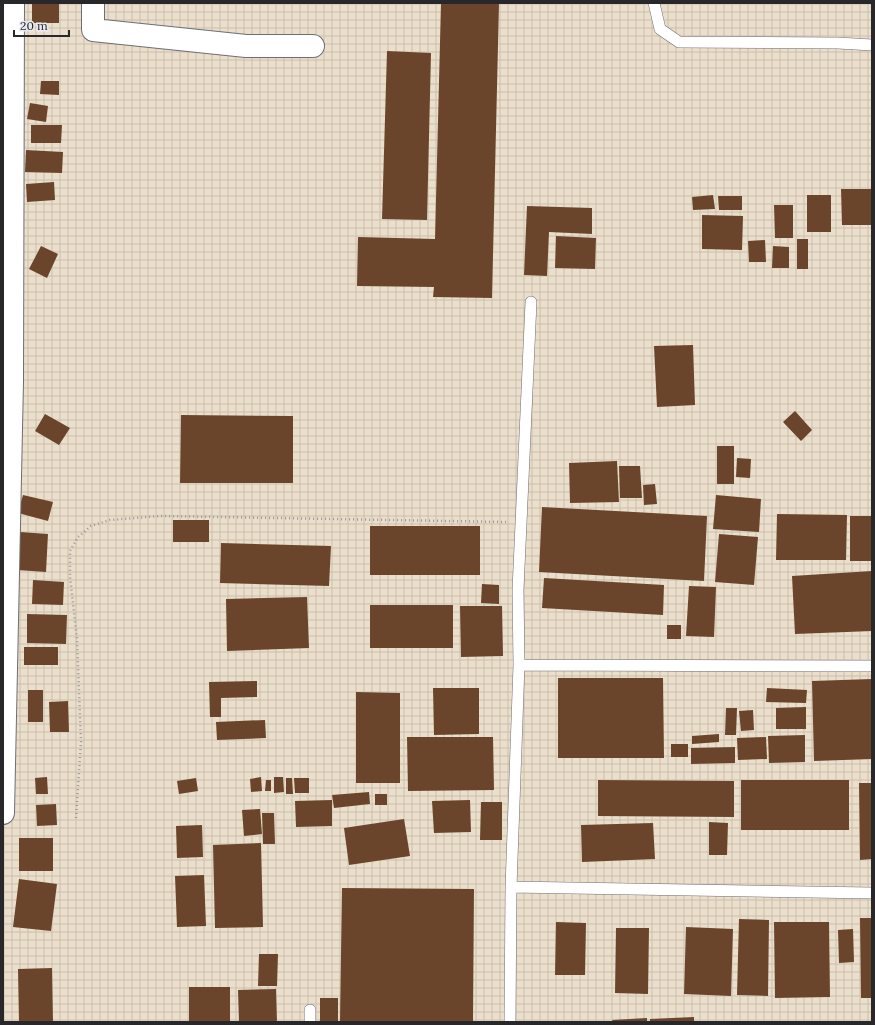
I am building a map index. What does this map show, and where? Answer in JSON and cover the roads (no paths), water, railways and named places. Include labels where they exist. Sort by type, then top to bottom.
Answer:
[{"type":"street","points":[[3,813],[12,381],[13,3]]},
{"type":"street","points":[[93,3],[93,30],[246,46],[313,46]]},
{"type":"lane","points":[[654,3],[660,29],[679,42],[838,43],[872,45]]},
{"type":"lane","points":[[510,1022],[511,887],[519,665],[518,590],[531,302]]},
{"type":"lane","points":[[519,665],[872,666]]},
{"type":"lane","points":[[511,887],[872,893]]},
{"type":"lane","points":[[310,1010],[310,1022]]}]
